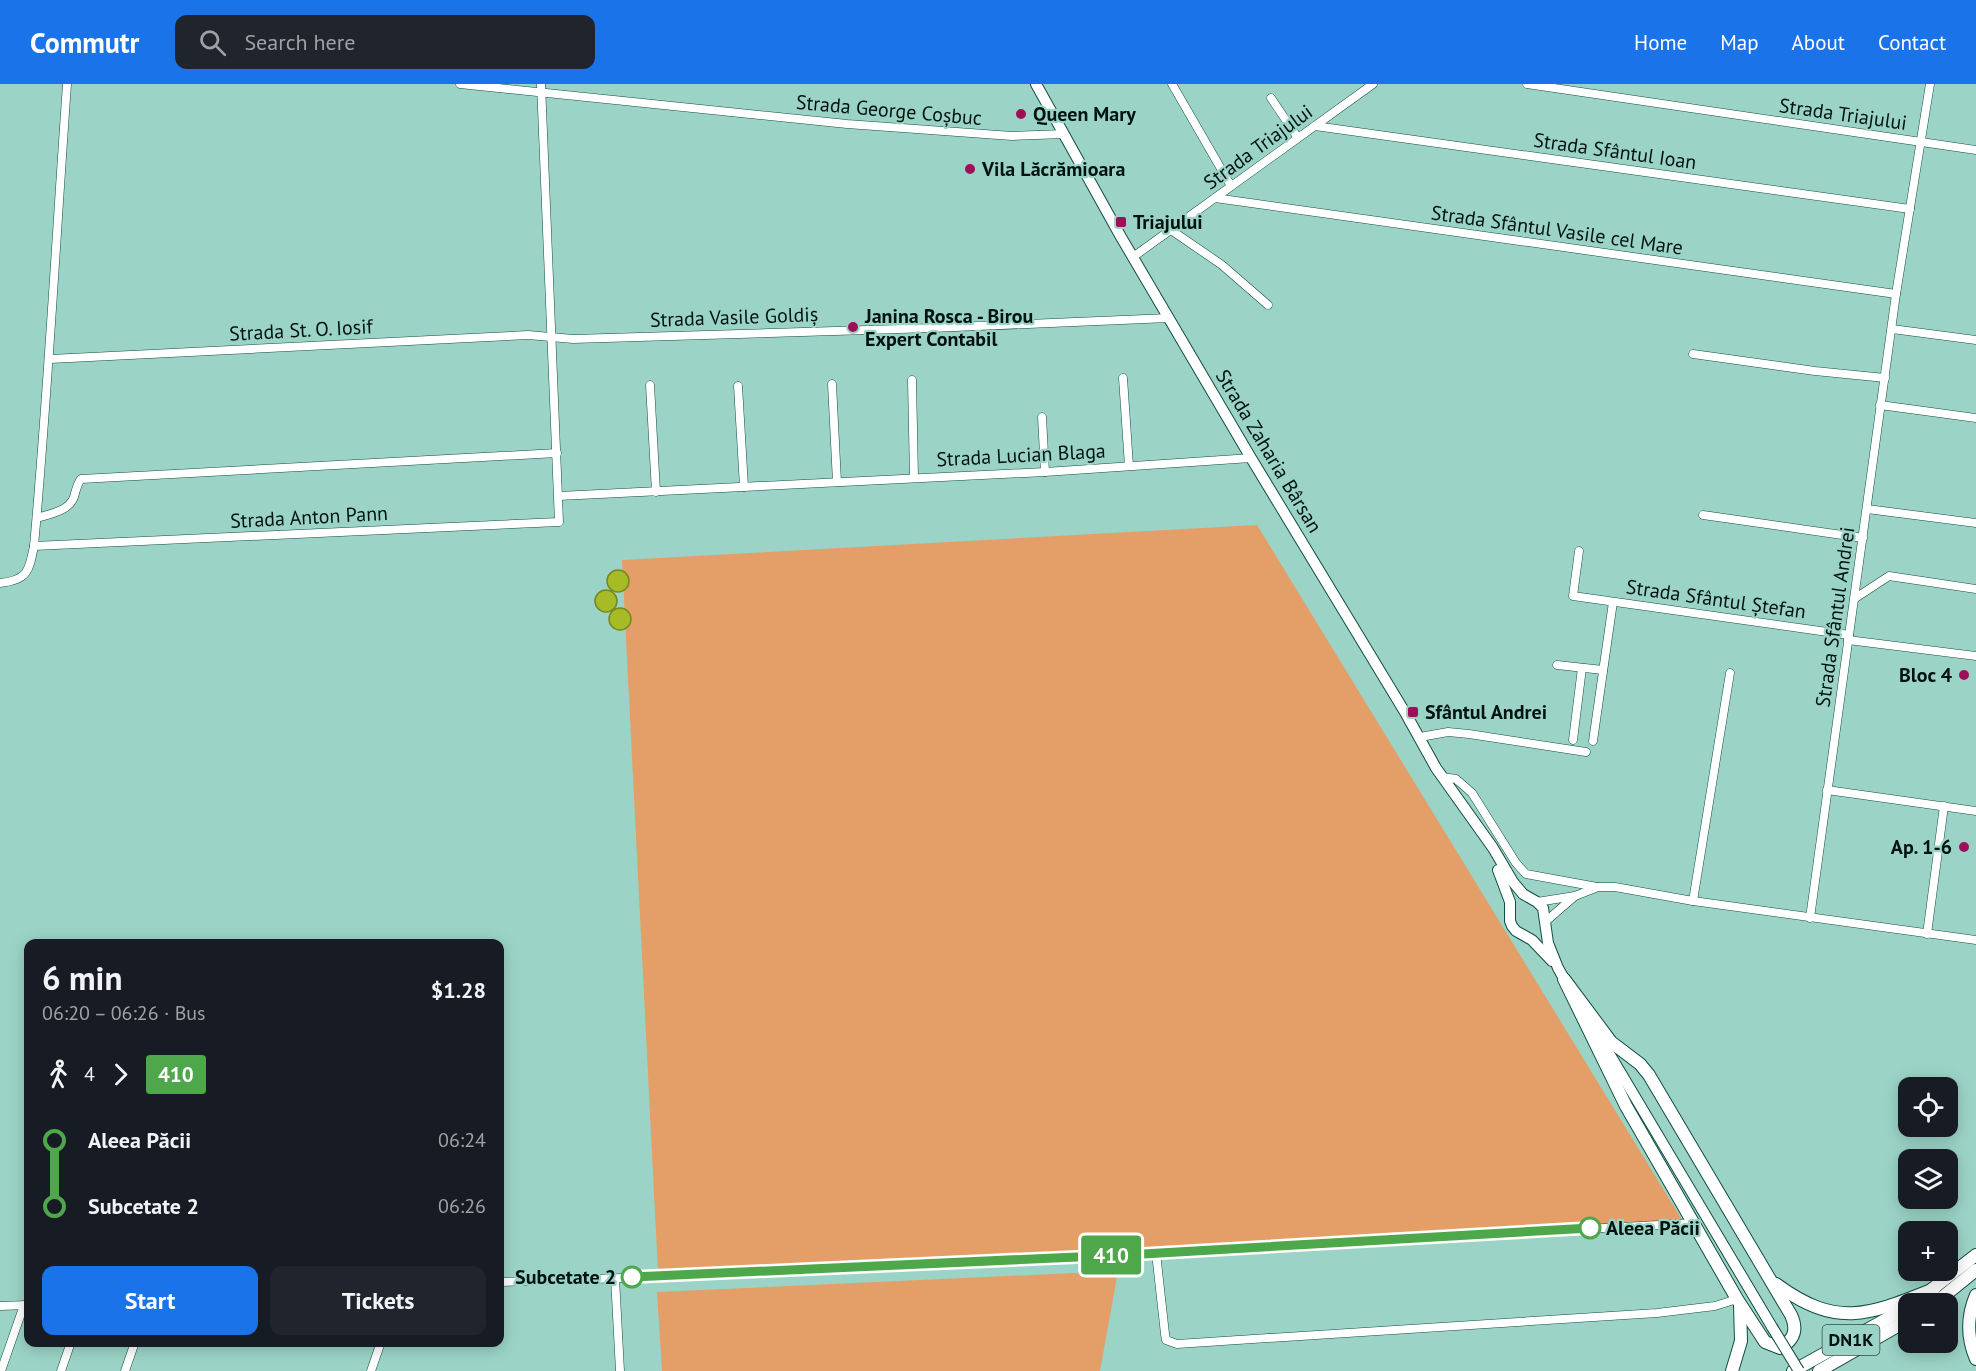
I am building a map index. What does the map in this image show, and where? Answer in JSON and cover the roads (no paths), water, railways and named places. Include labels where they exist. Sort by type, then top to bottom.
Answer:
[{"type":"highway","points":[[1561,974],[1611,1042],[1640,1064],[1649,1075],[1795,1324],[1795,1331],[1789,1343],[1780,1348],[1765,1342],[1738,1301],[1626,1106],[1561,974]]},
{"type":"highway","points":[[1928,1293],[1976,1255]]},
{"type":"highway","points":[[1948,1293],[1976,1270]]},
{"type":"highway","points":[[1771,1280],[1807,1304],[1832,1312],[1852,1314],[1869,1313],[1888,1308],[1934,1289]]},
{"type":"highway","points":[[1976,1295],[1969,1320],[1970,1337],[1976,1359]]},
{"type":"highway","points":[[1732,1371],[1741,1341],[1738,1301]]},
{"type":"highway","name":"DN1K","points":[[1793,1371],[1898,1313]]},
{"type":"highway","name":"DN1K","points":[[1819,1371],[1898,1326]]},
{"type":"main road","name":"Strada Zaharia Bârsan","points":[[1035,84],[1251,458],[1442,777],[1480,830]]},
{"type":"main road","points":[[1480,830],[1513,882],[1543,908],[1548,943],[1561,974],[1799,1371]]},
{"type":"main road","points":[[1480,830],[1504,883],[1511,910]]},
{"type":"main road","points":[[1533,901],[1517,903],[1511,910],[1509,915],[1512,926],[1516,931],[1526,935],[1561,974]]},
{"type":"main road","points":[[1526,935],[1535,933],[1544,923]]},
{"type":"street","points":[[0,583],[12,582],[24,576],[30,568],[34,546],[50,359],[67,84]]},
{"type":"street","name":"Strada George Coșbuc","points":[[460,84],[541,88],[847,124],[1012,136],[1038,137],[1064,134]]},
{"type":"street","points":[[1172,84],[1231,186]]},
{"type":"street","name":"Strada Triajului","points":[[1133,257],[1373,84]]},
{"type":"street","name":"Strada Triajului","points":[[1527,84],[1976,150]]},
{"type":"street","name":"Strada Sfântul Andrei","points":[[1809,918],[1896,294],[1930,84]]},
{"type":"street","points":[[541,88],[559,496]]},
{"type":"street","points":[[1270,98],[1298,138]]},
{"type":"street","name":"Strada Sfântul Ioan","points":[[1315,126],[1910,209]]},
{"type":"street","name":"Strada Sfântul Vasile cel Mare","points":[[1215,198],[1896,294]]},
{"type":"street","points":[[1171,230],[1222,265],[1268,305]]},
{"type":"street","name":"Strada Vasile Goldiș","points":[[553,337],[573,339],[932,328],[1169,318]]},
{"type":"street","points":[[1892,329],[1976,340]]},
{"type":"street","name":"Strada St. O. Iosif","points":[[50,359],[496,336],[553,337]]},
{"type":"street","points":[[1693,354],[1885,378]]},
{"type":"street","name":"Strada Lucian Blaga","points":[[1124,378],[1129,466]]},
{"type":"street","name":"Strada Lucian Blaga","points":[[912,380],[914,478]]},
{"type":"street","points":[[832,384],[837,482]]},
{"type":"street","points":[[650,386],[656,492]]},
{"type":"street","points":[[738,386],[744,487]]},
{"type":"street","points":[[1880,405],[1976,418]]},
{"type":"street","points":[[1042,417],[1045,471]]},
{"type":"street","points":[[37,518],[69,505],[81,479],[557,453]]},
{"type":"street","name":"Strada Lucian Blaga","points":[[559,496],[1251,458]]},
{"type":"street","name":"Strada Anton Pann","points":[[34,546],[559,522],[559,496]]},
{"type":"street","points":[[1867,509],[1976,523]]},
{"type":"street","points":[[1703,515],[1863,538]]},
{"type":"street","name":"Strada Sfântul Ștefan","points":[[1579,551],[1573,596],[1976,656]]},
{"type":"street","points":[[1854,599],[1889,576],[1976,589]]},
{"type":"street","name":"Strada Sfântul Ștefan","points":[[1593,741],[1614,602]]},
{"type":"street","points":[[1557,665],[1603,670]]},
{"type":"street","points":[[1573,740],[1582,668]]},
{"type":"street","points":[[1693,901],[1730,673]]},
{"type":"street","points":[[1420,737],[1448,732],[1586,752]]},
{"type":"street","points":[[1442,777],[1456,779],[1472,793],[1516,863],[1526,874],[1533,877],[1976,940]]},
{"type":"street","points":[[1827,790],[1976,811]]},
{"type":"street","points":[[1927,934],[1944,806]]},
{"type":"street","points":[[1533,901],[1575,896],[1598,887]]},
{"type":"street","points":[[1544,923],[1575,896]]},
{"type":"street","points":[[504,1282],[1156,1253],[1694,1223]]},
{"type":"street","points":[[1156,1253],[1166,1340],[1177,1344],[1657,1313],[1738,1301]]},
{"type":"street","points":[[615,1278],[620,1371]]},
{"type":"street","points":[[0,1306],[24,1305]]},
{"type":"street","points":[[1,1371],[24,1310]]},
{"type":"street","points":[[62,1371],[69,1347]]},
{"type":"street","points":[[125,1371],[133,1347]]},
{"type":"street","points":[[371,1371],[379,1347]]},
{"type":"place","name":"Queen Mary","points":[[1021,114]]},
{"type":"place","name":"Vila Lăcrămioara","points":[[970,169]]},
{"type":"place","name":"Triajului","points":[[1121,222]]},
{"type":"place","name":"Janina Rosca - Birou Expert Contabil","points":[[853,327]]},
{"type":"place","name":"Bloc 4","points":[[1964,675]]},
{"type":"place","name":"Sfântul Andrei","points":[[1413,712]]},
{"type":"place","name":"Ap. 1-6","points":[[1964,847]]},
{"type":"place","name":"Aleea Păcii","points":[[1590,1228]]},
{"type":"place","name":"Subcetate 2","points":[[632,1277]]}]
